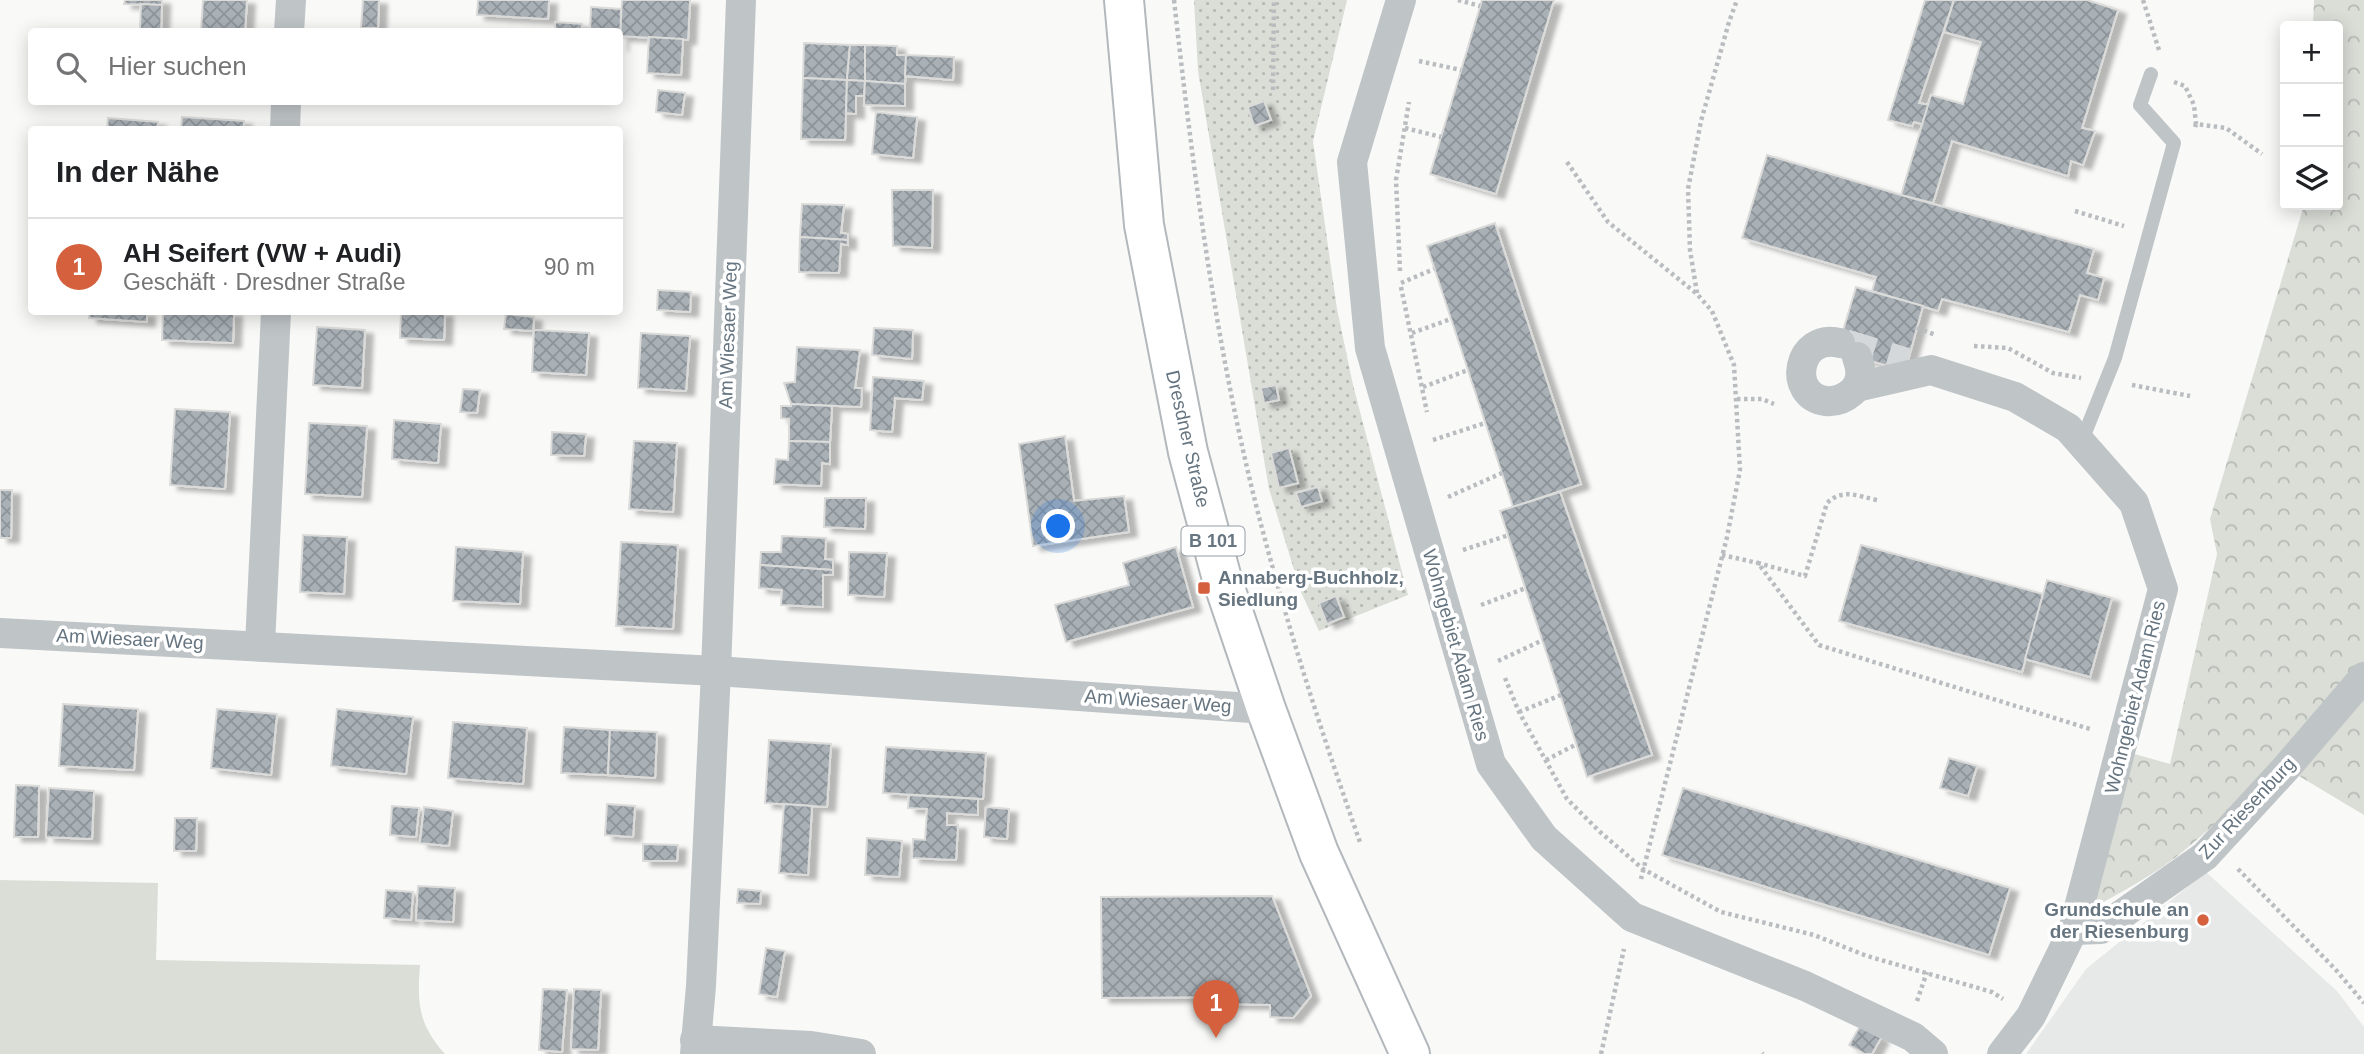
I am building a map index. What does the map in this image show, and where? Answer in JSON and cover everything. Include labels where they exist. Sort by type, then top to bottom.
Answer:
[{"type":"main road","name":"Dresdner Straße","points":[[1124,0],[1144,225],[1188,452],[1223,579],[1266,709],[1319,853],[1410,1054]]},
{"type":"street","points":[[289,28],[291,0]]},
{"type":"street","name":"Am Wiesaer Weg","points":[[695,1047],[701,986],[716,671],[741,0]]},
{"type":"street","name":"Wohngebiet Adam Ries","points":[[1401,0],[1352,162],[1370,348],[1491,764],[1544,838],[1632,917],[1805,986],[1913,1037],[1933,1054]]},
{"type":"street","points":[[285,126],[286,105]]},
{"type":"street","points":[[260,645],[276,315]]},
{"type":"street","name":"Wohngebiet Adam Ries","points":[[1857,387],[1861,368],[1849,350],[1826,341],[1808,351],[1802,359],[1801,379],[1805,388],[1812,396],[1831,401],[1841,400],[1857,387],[1919,366],[2015,397],[2068,428],[2134,503],[2163,589],[2073,930],[2031,1016],[2002,1054]]},
{"type":"street","name":"Am Wiesaer Weg","points":[[0,633],[716,671],[1266,709]]},
{"type":"street","name":"Zur Riesenburg","points":[[2073,930],[2101,929],[2205,856],[2286,768],[2364,677]]},
{"type":"street","points":[[695,1047],[811,1046],[861,1054]]},
{"type":"lane","points":[[2081,443],[2106,382],[2174,143],[2140,105],[2151,74]]},
{"type":"path","points":[[1174,0],[1208,262],[1262,532],[1297,652],[1365,856]]},
{"type":"path","points":[[1273,90],[1274,0]]},
{"type":"path","points":[[1458,0],[1480,6]]},
{"type":"path","points":[[1697,294],[1690,250],[1688,189],[1702,121],[1737,0]]},
{"type":"path","points":[[2143,0],[2159,50],[2151,74]]},
{"type":"path","points":[[1416,71],[1422,49]]},
{"type":"path","points":[[1419,61],[1461,70]]},
{"type":"path","points":[[1411,90],[1396,180],[1401,283],[1428,414]]},
{"type":"path","points":[[1405,128],[1441,137]]},
{"type":"path","points":[[1567,162],[1608,222],[1697,294],[1712,312],[1734,365],[1740,470],[1722,555],[1611,1001],[1601,1054]]},
{"type":"path","points":[[2075,211],[2130,227]]},
{"type":"path","points":[[1401,283],[1434,269]]},
{"type":"path","points":[[1412,333],[1451,319]]},
{"type":"path","points":[[1917,328],[1938,336]]},
{"type":"path","points":[[1972,345],[2008,348],[2053,373],[2190,396]]},
{"type":"path","points":[[1422,387],[1468,370]]},
{"type":"path","points":[[1433,440],[1485,423]]},
{"type":"path","points":[[1430,427],[1436,452]]},
{"type":"path","points":[[1442,487],[1445,499],[1502,473]]},
{"type":"path","points":[[1722,555],[1805,576],[1827,503],[1835,495],[1847,494],[1877,500]]},
{"type":"path","points":[[1463,562],[1460,551],[1509,535]]},
{"type":"path","points":[[1758,563],[1819,645],[2124,740]]},
{"type":"path","points":[[1476,607],[1526,588]]},
{"type":"path","points":[[1493,650],[1497,661],[1543,640]]},
{"type":"path","points":[[1503,674],[1519,712],[1567,799],[1643,869],[1721,912],[1814,935],[1867,956],[1992,992],[2031,1016]]},
{"type":"path","points":[[1519,712],[1561,695]]},
{"type":"path","points":[[1546,760],[1577,744]]},
{"type":"path","points":[[2205,856],[2236,867],[2336,970],[2364,1003]]},
{"type":"shaded area","name":"Grundschule an der Riesenburg","points":[[2206,872],[2337,991],[2364,1027],[2364,1054],[2026,1054],[2086,969]]},
{"type":"green space","points":[[1194,0],[1347,0],[1313,141],[1337,309],[1353,385],[1408,595],[1319,631],[1301,592],[1269,489],[1198,71]]},
{"type":"green space","points":[[2314,0],[2364,0],[2364,664],[2279,760],[2210,828],[2164,866],[2091,909],[2131,753],[2170,764],[2217,554],[2210,519],[2303,210],[2343,210],[2343,21],[2313,21]]},
{"type":"green space","points":[[2364,690],[2364,815],[2294,773]]},
{"type":"green space","points":[[0,880],[158,883],[156,960],[420,965],[419,1002],[424,1023],[445,1054],[0,1054]]},
{"type":"building","points":[[125,0],[162,0],[162,5],[124,4]]},
{"type":"building","points":[[203,0],[247,0],[245,28],[201,28]]},
{"type":"building","points":[[363,0],[379,0],[378,28],[361,28]]},
{"type":"building","points":[[478,0],[549,0],[548,19],[477,15]]},
{"type":"building","points":[[622,0],[690,0],[688,40],[623,36],[623,28],[620,28]]},
{"type":"building","points":[[1482,0],[1554,0],[1496,194],[1430,174]]},
{"type":"building","points":[[1925,0],[1954,0],[1919,103],[1929,105],[1922,124],[1914,122],[1912,126],[1888,120]]},
{"type":"building","points":[[1954,0],[2087,0],[2118,10],[2082,128],[2095,131],[2083,165],[2071,161],[2068,176],[1952,141],[1933,203],[1901,195],[1931,95],[1963,104],[1981,42],[1944,32]]},
{"type":"building","points":[[141,4],[162,5],[161,28],[140,28]]},
{"type":"building","points":[[591,7],[621,9],[620,28],[590,28]]},
{"type":"building","points":[[555,22],[582,24],[582,28],[555,28]]},
{"type":"building","points":[[649,37],[683,39],[681,75],[647,73]]},
{"type":"building","points":[[804,43],[850,45],[847,80],[803,78]]},
{"type":"building","points":[[850,45],[865,45],[865,81],[847,80]]},
{"type":"building","points":[[865,45],[897,46],[897,55],[906,55],[905,84],[865,81]]},
{"type":"building","points":[[906,55],[954,57],[953,80],[905,76]]},
{"type":"building","points":[[803,78],[847,80],[845,140],[801,139]]},
{"type":"building","points":[[847,80],[865,81],[864,96],[856,96],[856,114],[846,113]]},
{"type":"building","points":[[865,81],[905,84],[905,106],[864,105]]},
{"type":"building","points":[[658,90],[685,93],[682,115],[656,112]]},
{"type":"building","points":[[1264,101],[1271,120],[1254,126],[1248,107]]},
{"type":"building","points":[[876,112],[917,117],[913,158],[872,154]]},
{"type":"building","points":[[182,117],[244,121],[244,126],[181,126]]},
{"type":"building","points":[[108,118],[158,122],[158,126],[107,126]]},
{"type":"building","points":[[1767,155],[2094,249],[2087,273],[2104,278],[2098,300],[2080,295],[2069,332],[1942,299],[1938,311],[1872,291],[1876,277],[1742,238]]},
{"type":"building","points":[[892,190],[933,190],[932,248],[893,246]]},
{"type":"building","points":[[802,204],[844,205],[841,233],[848,234],[848,240],[800,237]]},
{"type":"building","points":[[1495,223],[1581,484],[1513,507],[1427,246]]},
{"type":"building","points":[[800,237],[848,240],[848,245],[841,244],[839,273],[799,272]]},
{"type":"building","points":[[1856,287],[1923,306],[1905,371],[1837,351]]},
{"type":"building","points":[[658,290],[691,292],[690,312],[657,310]]},
{"type":"building","points":[[90,315],[147,315],[147,322],[89,318]]},
{"type":"building","points":[[163,315],[234,315],[233,343],[162,340]]},
{"type":"building","points":[[401,315],[445,315],[444,340],[400,338]]},
{"type":"building","points":[[506,315],[534,317],[533,331],[504,329]]},
{"type":"building","points":[[317,327],[365,330],[362,388],[313,385]]},
{"type":"building","points":[[874,328],[913,330],[912,359],[872,355]]},
{"type":"building","points":[[534,330],[589,333],[586,375],[532,372]]},
{"type":"building","points":[[641,333],[690,336],[686,391],[638,388]]},
{"type":"building","points":[[797,347],[860,350],[855,388],[862,388],[861,407],[791,404],[784,383],[795,382]]},
{"type":"building","points":[[873,377],[924,381],[922,400],[895,398],[892,432],[870,430]]},
{"type":"building","points":[[1276,385],[1279,400],[1264,403],[1261,388]]},
{"type":"building","points":[[463,389],[480,390],[477,413],[460,412]]},
{"type":"building","points":[[781,406],[832,406],[830,442],[789,441],[789,419],[781,418]]},
{"type":"building","points":[[175,409],[230,412],[225,489],[170,485]]},
{"type":"building","points":[[394,420],[441,424],[438,463],[392,459]]},
{"type":"building","points":[[309,423],[367,426],[362,497],[305,494]]},
{"type":"building","points":[[552,432],[586,434],[584,456],[551,455]]},
{"type":"building","points":[[1065,436],[1074,501],[1124,496],[1129,532],[1033,546],[1019,444]]},
{"type":"building","points":[[634,441],[677,443],[673,512],[629,509]]},
{"type":"building","points":[[789,441],[830,442],[830,464],[822,463],[821,486],[774,484],[776,459],[788,460]]},
{"type":"building","points":[[1289,448],[1298,483],[1279,488],[1271,453]]},
{"type":"building","points":[[1318,487],[1322,501],[1301,507],[1296,493]]},
{"type":"building","points":[[0,490],[12,490],[11,538],[0,538]]},
{"type":"building","points":[[1560,492],[1652,755],[1587,777],[1500,511]]},
{"type":"building","points":[[825,498],[866,498],[865,529],[824,527]]},
{"type":"building","points":[[303,535],[347,537],[344,594],[300,592]]},
{"type":"building","points":[[782,536],[826,538],[825,559],[833,560],[833,570],[760,565],[761,552],[781,552]]},
{"type":"building","points":[[621,542],[678,545],[673,629],[616,626]]},
{"type":"building","points":[[1861,545],[2043,594],[2022,672],[1839,621]]},
{"type":"building","points":[[456,547],[523,552],[520,604],[453,601]]},
{"type":"building","points":[[1176,547],[1193,607],[1066,642],[1055,605],[1129,585],[1123,563]]},
{"type":"building","points":[[849,552],[887,553],[884,597],[848,595]]},
{"type":"building","points":[[760,565],[833,570],[833,575],[823,575],[823,607],[781,605],[782,590],[759,588]]},
{"type":"building","points":[[2047,580],[2112,598],[2090,677],[2025,659]]},
{"type":"building","points":[[1336,596],[1344,617],[1327,624],[1319,603]]},
{"type":"building","points":[[63,704],[138,709],[134,770],[59,766]]},
{"type":"building","points":[[217,709],[277,714],[271,775],[211,768]]},
{"type":"building","points":[[337,709],[413,717],[406,774],[331,766]]},
{"type":"building","points":[[453,722],[527,728],[523,784],[448,778]]},
{"type":"building","points":[[564,727],[610,730],[608,775],[561,773]]},
{"type":"building","points":[[610,730],[657,732],[655,778],[608,775]]},
{"type":"building","points":[[769,740],[831,744],[827,807],[765,803]]},
{"type":"building","points":[[886,747],[986,753],[983,799],[883,793]]},
{"type":"building","points":[[1949,758],[1977,766],[1968,796],[1940,788]]},
{"type":"building","points":[[16,785],[39,786],[38,837],[14,837]]},
{"type":"building","points":[[49,788],[94,791],[92,839],[46,837]]},
{"type":"building","points":[[1683,788],[2010,888],[1989,955],[1662,855]]},
{"type":"building","points":[[909,795],[978,799],[978,815],[947,813],[947,825],[958,825],[956,860],[912,858],[913,839],[925,840],[927,809],[908,808]]},
{"type":"building","points":[[607,804],[635,806],[633,837],[605,835]]},
{"type":"building","points":[[784,804],[812,806],[808,875],[779,873]]},
{"type":"building","points":[[392,806],[419,808],[416,837],[390,835]]},
{"type":"building","points":[[424,807],[453,811],[449,846],[420,843]]},
{"type":"building","points":[[986,807],[1009,809],[1007,839],[984,837]]},
{"type":"building","points":[[175,818],[197,818],[196,851],[174,851]]},
{"type":"building","points":[[867,838],[902,841],[899,877],[865,875]]},
{"type":"building","points":[[643,844],[678,845],[677,861],[643,861]]},
{"type":"building","points":[[418,886],[455,888],[453,922],[416,920]]},
{"type":"building","points":[[738,889],[761,891],[760,904],[737,903]]},
{"type":"building","points":[[386,890],[413,892],[411,920],[384,918]]},
{"type":"building","points":[[1272,896],[1311,996],[1293,1018],[1270,1017],[1270,1005],[1231,1004],[1230,997],[1102,998],[1101,897]]},
{"type":"building","points":[[766,948],[785,951],[777,997],[759,994]]},
{"type":"building","points":[[543,989],[567,990],[562,1052],[539,1050]]},
{"type":"building","points":[[574,989],[601,990],[598,1050],[571,1049]]},
{"type":"building","points":[[1860,1026],[1881,1038],[1872,1054],[1865,1054],[1849,1045]]},
{"type":"tunnel","points":[[1845,344],[1907,363]]},
{"type":"place","name":"Annaberg-Buchholz, Siedlung","points":[[1204,588]]},
{"type":"place","name":"Grundschule an der Riesenburg","points":[[2203,920]]},
{"type":"place","name":"AH Seifert (VW + Audi)","points":[[1216,1038]]}]
